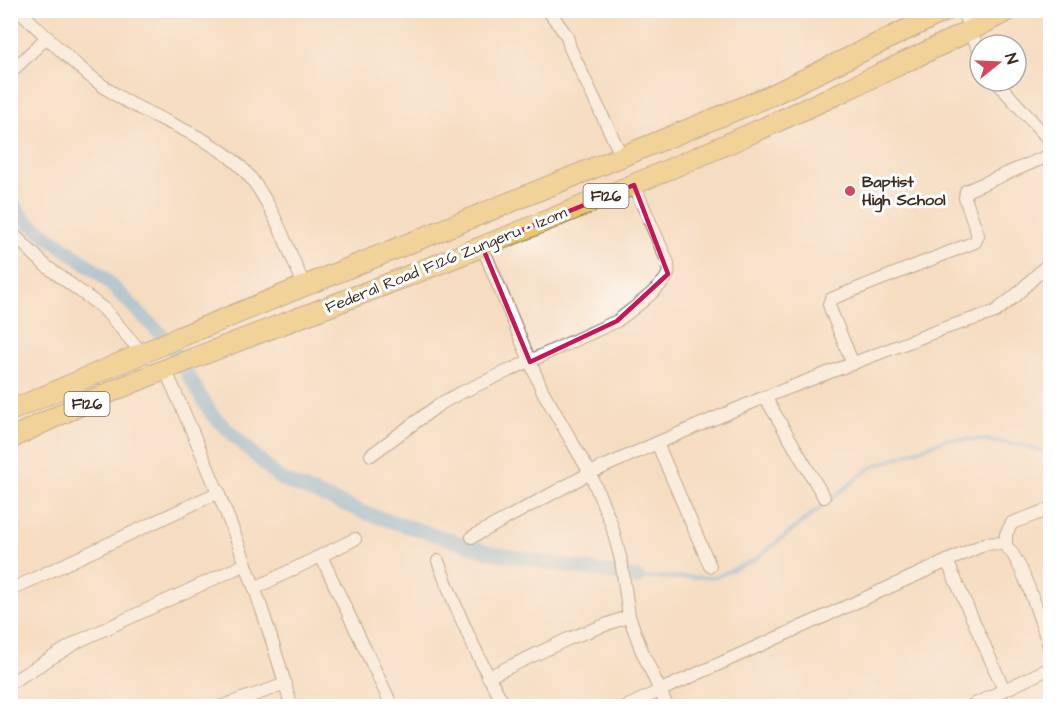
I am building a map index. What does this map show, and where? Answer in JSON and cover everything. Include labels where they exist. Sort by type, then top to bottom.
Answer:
[{"type":"main road","name":"Federal Road F.126 Zungeru - Izom","points":[[10,411],[145,351],[770,96],[946,10]]},
{"type":"main road","name":"Federal Road F.126 Zungeru - Izom","points":[[10,438],[167,368],[363,294],[634,185],[773,124],[971,31],[1009,10]]},
{"type":"main road","points":[[352,268],[363,294]]},
{"type":"street","points":[[19,10],[90,76],[125,100],[217,148],[243,170],[266,201],[305,287]]},
{"type":"street","points":[[962,10],[971,31]]},
{"type":"street","points":[[550,11],[567,36],[570,48],[622,158]]},
{"type":"street","points":[[10,73],[47,37]]},
{"type":"street","points":[[1007,93],[1050,141]]},
{"type":"street","points":[[853,364],[831,311],[829,304],[831,299],[975,242],[978,235],[965,198],[966,191],[1050,155]]},
{"type":"street","points":[[371,455],[440,404],[458,394],[617,321],[663,282],[668,274],[668,263],[634,185]]},
{"type":"street","points":[[10,231],[46,266],[104,309],[145,351]]},
{"type":"street","points":[[482,246],[542,390],[590,473],[614,531],[621,560],[629,616],[667,706]]},
{"type":"street","points":[[472,537],[590,473],[657,443],[765,397],[945,328],[995,312],[1050,262]]},
{"type":"street","points":[[167,368],[219,492],[255,588],[291,706]]},
{"type":"street","points":[[765,397],[824,497]]},
{"type":"street","points":[[657,443],[710,566]]},
{"type":"street","points":[[10,590],[219,492]]},
{"type":"street","points":[[1050,509],[1012,523],[1006,534],[1006,546],[1020,566],[1050,649]]},
{"type":"street","points":[[255,588],[356,539]]},
{"type":"street","points":[[628,706],[985,544],[997,543],[1006,546]]},
{"type":"street","points":[[321,556],[392,706]]},
{"type":"street","points":[[438,561],[458,614],[488,677],[505,706]]},
{"type":"street","points":[[947,561],[1004,690]]},
{"type":"street","points":[[10,683],[80,641],[246,564]]},
{"type":"street","points":[[488,677],[568,639],[629,616]]},
{"type":"street","points":[[970,706],[1050,668]]},
{"type":"street","points":[[222,706],[286,684]]},
{"type":"highlighted area","points":[[634,185],[668,274],[617,321],[530,362],[482,246]]},
{"type":"waterway","points":[[10,201],[29,223],[99,273],[168,341],[212,415],[280,479],[368,514],[493,553],[638,578]]},
{"type":"waterway","points":[[638,578],[716,577],[756,559],[870,468],[947,439],[985,440],[1021,445],[1050,453]]},
{"type":"place","name":"Baptist High School","points":[[850,191]]}]
